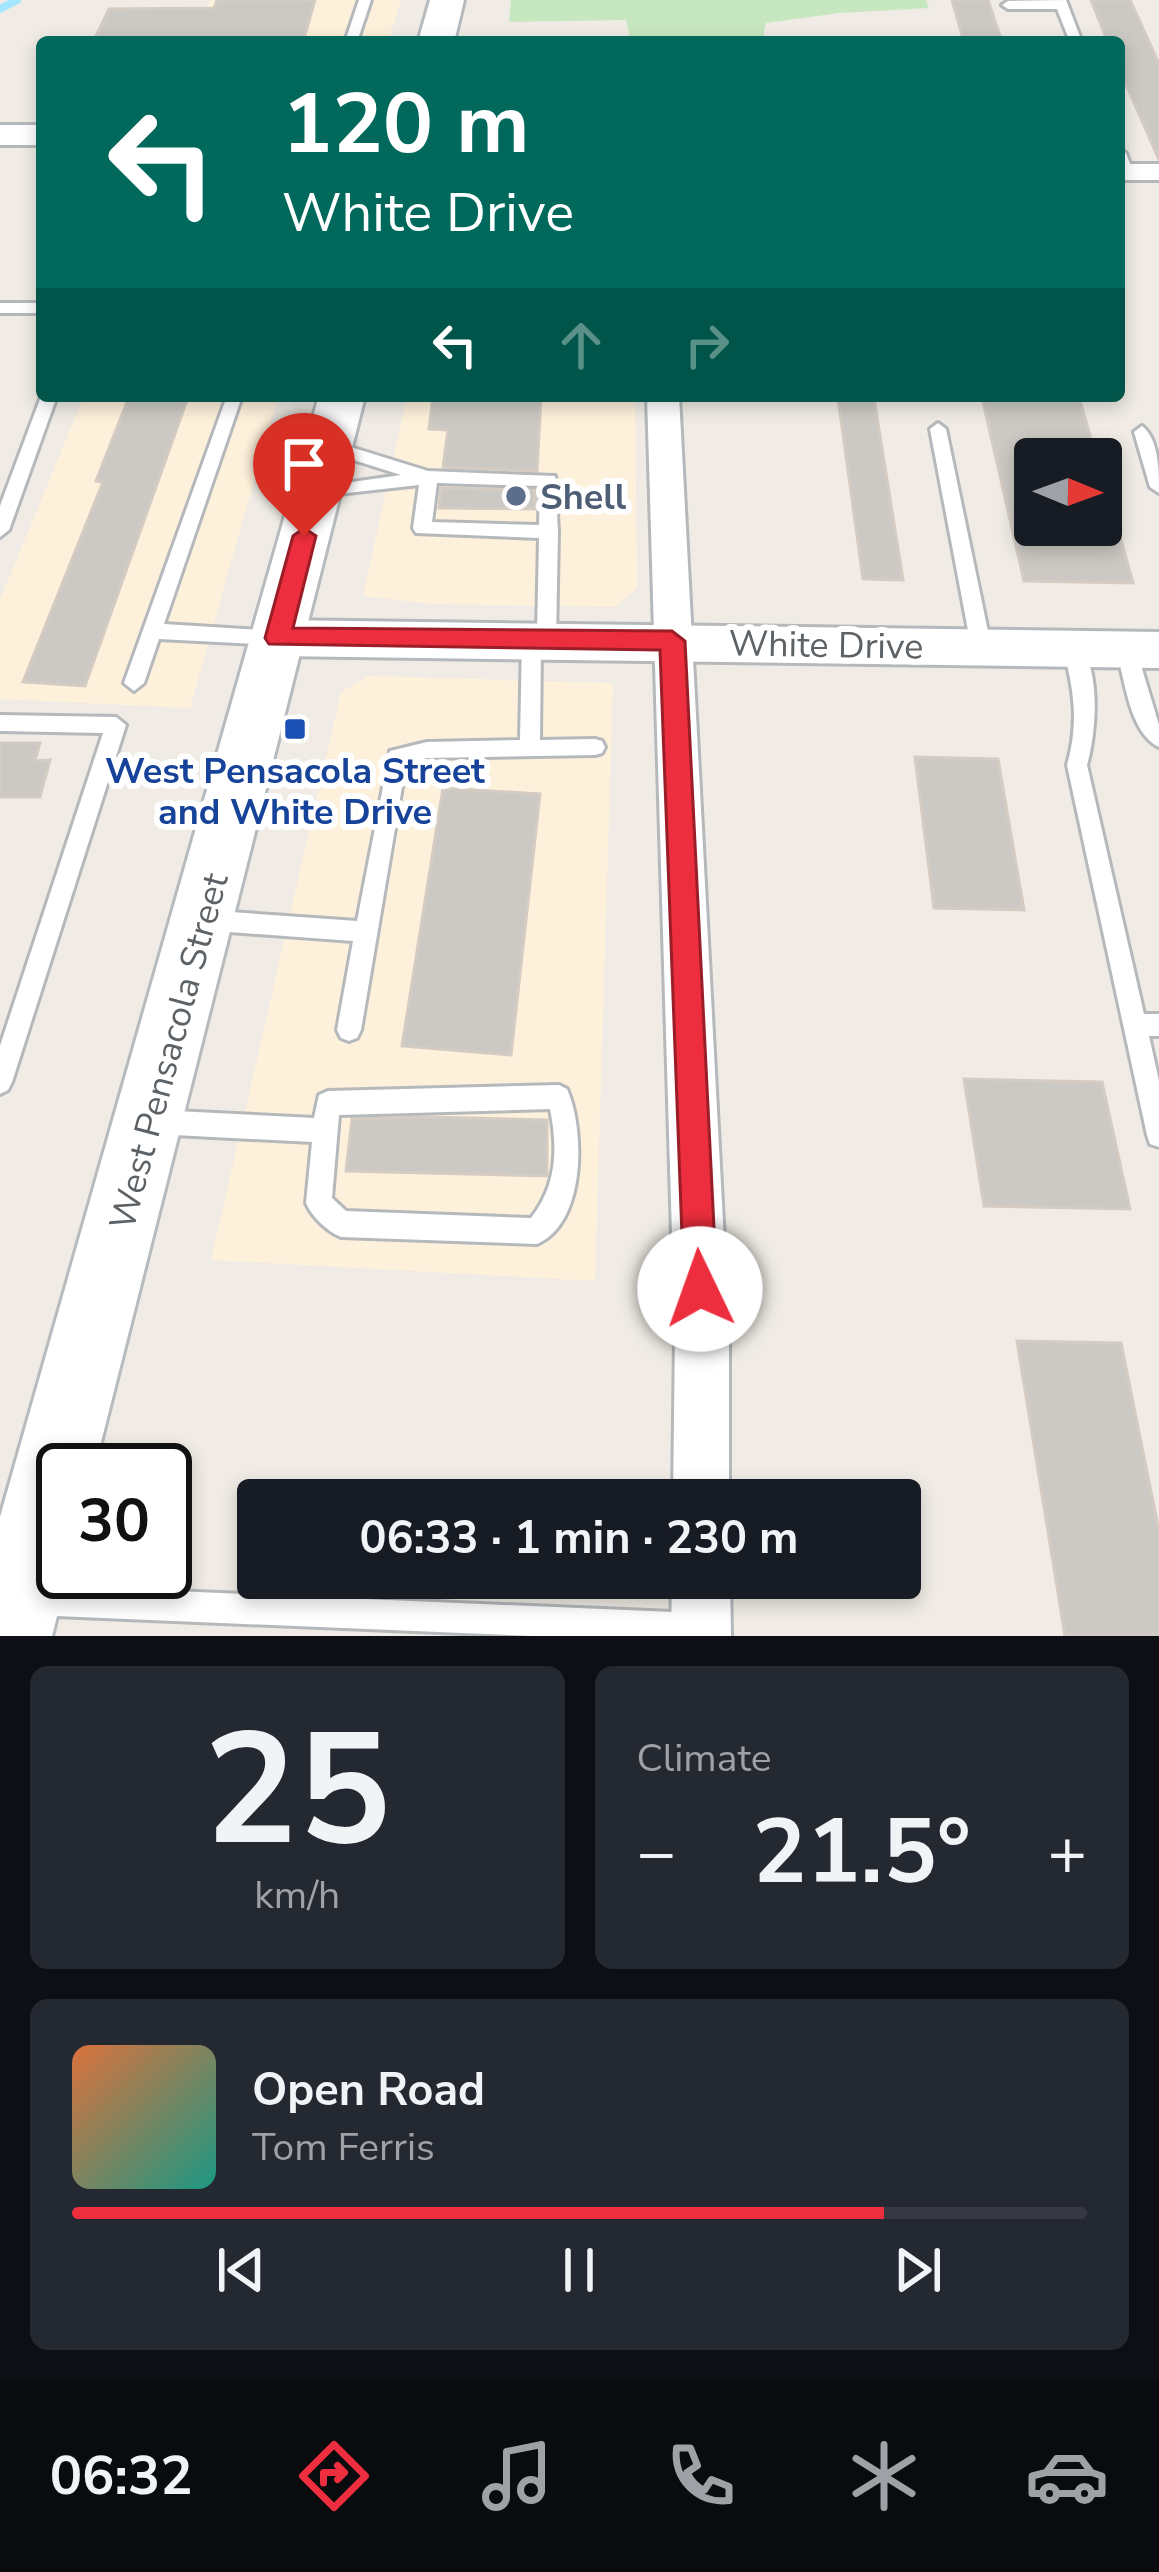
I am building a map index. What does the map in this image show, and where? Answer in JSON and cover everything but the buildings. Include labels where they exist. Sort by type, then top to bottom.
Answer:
[{"type":"main road","points":[[438,36],[447,0]]},
{"type":"main road","name":"West Pensacola Street","points":[[14,1617],[35,1504],[148,1122],[340,402]]},
{"type":"street","points":[[0,135],[36,131]]},
{"type":"street","points":[[1125,166],[1159,172]]},
{"type":"street","points":[[663,402],[703,1335],[701,1479]]},
{"type":"street","name":"White Drive","points":[[278,638],[1143,650]]},
{"type":"lane","points":[[353,36],[364,0]]},
{"type":"lane","points":[[1008,4],[1061,3],[1074,36]]},
{"type":"lane","points":[[0,308],[36,308]]},
{"type":"lane","points":[[0,530],[47,402]]},
{"type":"lane","points":[[134,683],[232,402]]},
{"type":"lane","points":[[938,428],[981,646]]},
{"type":"lane","points":[[1142,432],[1159,487]]},
{"type":"lane","points":[[322,470],[549,480],[549,532],[530,747]]},
{"type":"lane","points":[[322,470],[429,477]]},
{"type":"lane","points":[[429,477],[422,528],[549,532]]},
{"type":"lane","points":[[152,631],[278,638]]},
{"type":"lane","points":[[1073,648],[1088,704],[1089,729],[1077,765],[1147,1025],[1159,1135]]},
{"type":"lane","points":[[1143,650],[1149,728],[1159,739]]},
{"type":"lane","points":[[0,723],[116,725],[0,1082]]},
{"type":"lane","points":[[349,1030],[397,757],[427,750],[595,748]]},
{"type":"lane","points":[[203,920],[366,932]]},
{"type":"lane","points":[[559,1097],[568,1128],[568,1182],[555,1211],[537,1231],[341,1224],[319,1203],[326,1131],[328,1103],[559,1097]]},
{"type":"lane","points":[[148,1122],[326,1131]]},
{"type":"lane","points":[[14,1617],[701,1614]]},
{"type":"shaded area","points":[[210,0],[401,0],[390,36],[192,36]]},
{"type":"shaded area","points":[[82,402],[276,402],[190,708],[0,699],[0,600]]},
{"type":"shaded area","points":[[406,402],[635,402],[637,588],[615,607],[432,604],[363,596]]},
{"type":"shaded area","points":[[368,676],[613,683],[595,1281],[211,1260],[341,692]]},
{"type":"green space","points":[[511,0],[926,0],[929,8],[766,23],[763,36],[630,36],[626,20],[509,22]]},
{"type":"waterway","points":[[0,9],[17,0]]},
{"type":"place","name":"Shell","points":[[516,496]]},
{"type":"place","name":"West Pensacola Street and White Drive","points":[[295,729]]},
{"type":"route","points":[[304,536],[278,638],[672,641],[700,1289]]}]
